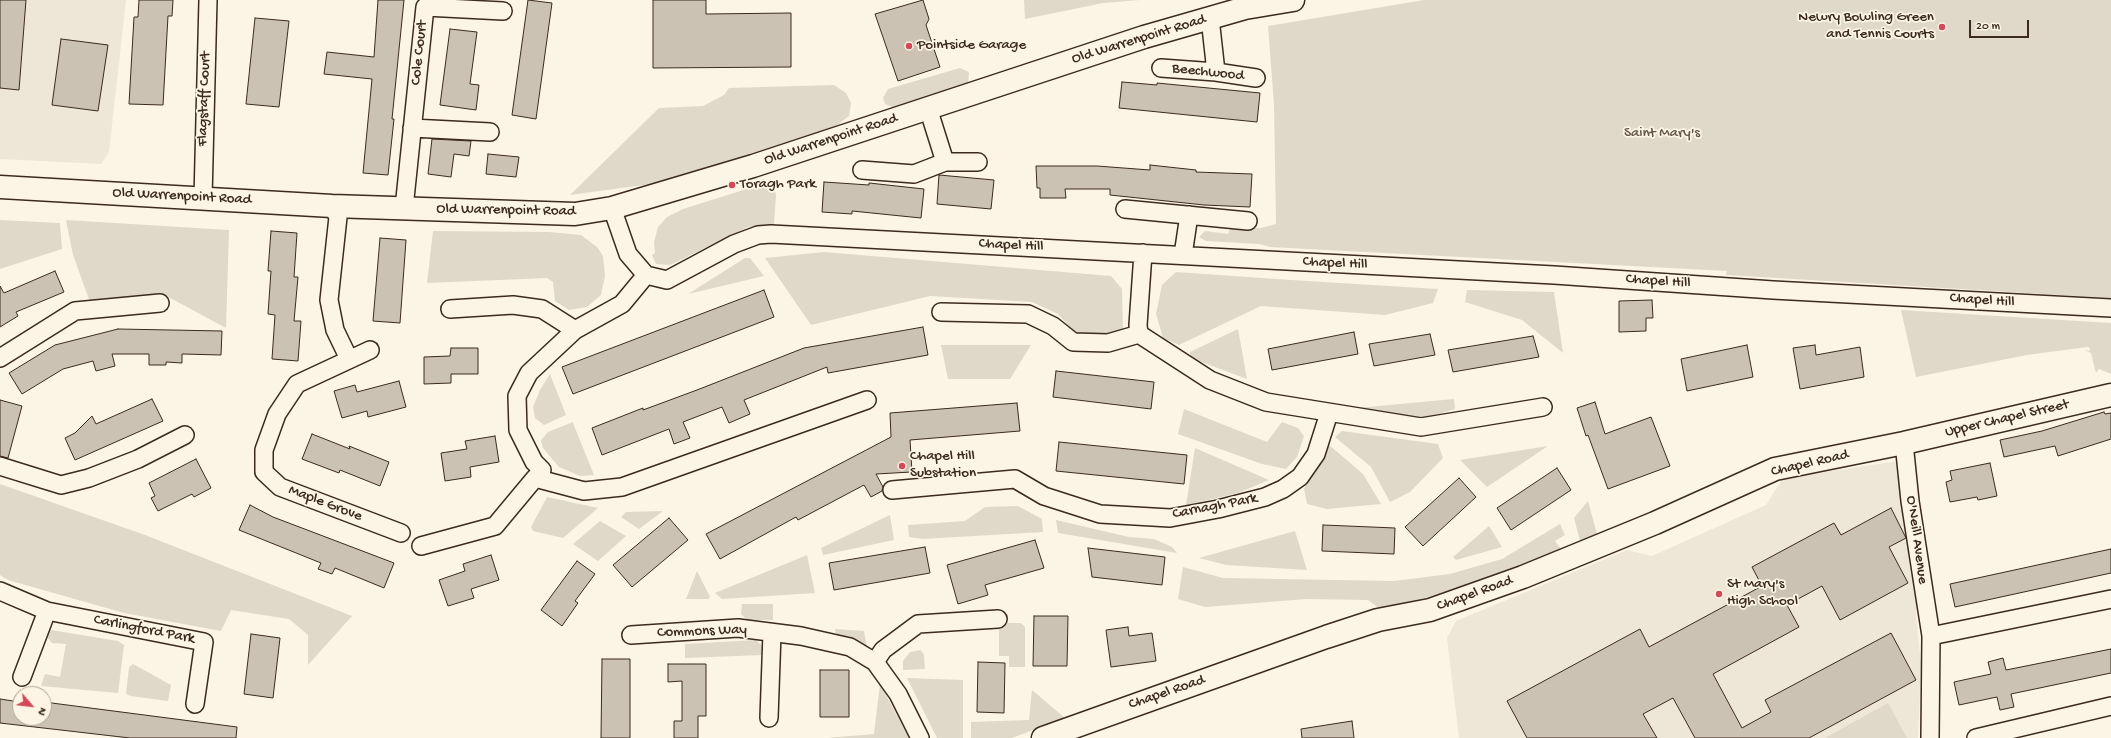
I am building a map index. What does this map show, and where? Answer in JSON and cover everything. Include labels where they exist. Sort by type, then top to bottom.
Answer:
[{"type":"street","name":"Flagstaff Court","points":[[203,198],[208,0]]},
{"type":"street","name":"Old Warrenpoint Road","points":[[0,187],[332,206],[575,214],[612,208],[746,168],[1055,65],[1210,18],[1245,8],[1293,0]]},
{"type":"street","name":"Cole Court","points":[[404,208],[425,8],[503,11]]},
{"type":"street","points":[[1210,18],[1216,72]]},
{"type":"street","name":"Beechwood","points":[[1161,68],[1216,72],[1256,78]]},
{"type":"street","points":[[928,108],[946,162]]},
{"type":"street","points":[[412,128],[490,132]]},
{"type":"street","points":[[862,170],[914,174],[946,162],[978,162]]},
{"type":"street","points":[[332,206],[338,217],[329,300],[335,330],[348,359]]},
{"type":"street","points":[[421,546],[495,526],[542,470],[534,462],[518,430],[517,396],[529,372],[575,330],[622,304],[646,275],[628,254],[612,208]]},
{"type":"street","points":[[1125,209],[1248,221]]},
{"type":"street","points":[[1183,255],[1189,215]]},
{"type":"street","name":"Chapel Hill","points":[[646,275],[667,280],[734,244],[758,235],[771,234],[1554,275],[1836,294],[2111,308]]},
{"type":"street","points":[[1139,334],[1139,304],[1143,253]]},
{"type":"street","points":[[0,358],[75,311],[160,303]]},
{"type":"street","points":[[450,309],[513,305],[542,309],[575,330]]},
{"type":"street","points":[[941,312],[1028,314],[1053,326],[1072,342],[1108,343],[1139,334],[1210,380],[1266,402],[1421,427],[1543,407]]},
{"type":"street","name":"Maple Grove","points":[[370,350],[297,384],[277,414],[264,450],[264,472],[280,487],[400,532]]},
{"type":"street","name":"Upper Chapel Street","points":[[1904,443],[2111,395]]},
{"type":"street","points":[[535,478],[584,490],[622,487],[867,400]]},
{"type":"street","name":"Carnagh Park","points":[[892,490],[1015,478],[1044,496],[1100,514],[1170,518],[1218,509],[1265,497],[1283,489],[1300,477],[1316,454],[1329,412]]},
{"type":"street","points":[[0,466],[61,485],[89,478],[138,459],[185,435]]},
{"type":"street","name":"O'Neill Avenue","points":[[1904,443],[1924,598],[1931,636],[1930,738]]},
{"type":"street","name":"Chapel Road","points":[[1043,738],[1326,637],[1378,620],[1430,610],[1523,578],[1775,469],[1904,443]]},
{"type":"street","name":"Carlingford Park","points":[[0,591],[47,611],[204,642],[195,704]]},
{"type":"street","points":[[1931,636],[2111,599]]},
{"type":"street","points":[[22,677],[47,611]]},
{"type":"street","points":[[875,662],[883,650],[918,624],[998,619]]},
{"type":"street","name":"Commons Way","points":[[631,635],[738,628],[801,636],[850,647],[875,662],[898,694],[920,738]]},
{"type":"street","points":[[769,718],[772,633]]},
{"type":"street","points":[[1976,738],[2111,706]]},
{"type":"shaded area","points":[[0,0],[126,0],[109,152],[101,164],[0,159]]},
{"type":"shaded area","name":"St Mary's High School","points":[[1899,461],[1917,572],[1916,616],[1921,664],[1918,738],[1459,738],[1447,638],[1456,621],[1627,550],[1652,556],[1766,505],[1783,478]]},
{"type":"green space","points":[[1024,0],[1140,0],[1103,3],[1025,19]]},
{"type":"green space","name":"Saint Mary's","points":[[1424,0],[2111,0],[2111,298],[1726,275],[1727,271],[1270,247],[1259,244],[1206,241],[1199,237],[1205,231],[1228,234],[1231,227],[1261,228],[1276,224],[1274,105],[1268,26]]},
{"type":"green space","points":[[960,68],[969,72],[968,84],[895,108],[885,104],[883,98],[888,89]]},
{"type":"green space","points":[[834,85],[846,93],[851,103],[849,116],[836,126],[658,183],[570,195],[659,108],[703,106],[724,95],[729,88]]},
{"type":"green space","points":[[772,181],[776,195],[774,224],[748,227],[670,265],[656,264],[652,255],[655,253],[654,242],[658,227],[667,217],[683,209]]},
{"type":"green space","points":[[0,220],[60,223],[62,249],[0,269]]},
{"type":"green space","points":[[66,220],[229,230],[226,328],[161,293],[90,302],[73,255]]},
{"type":"green space","points":[[433,231],[549,232],[581,235],[597,247],[603,256],[605,276],[601,295],[587,307],[569,310],[555,301],[553,282],[547,278],[427,283]]},
{"type":"green space","points":[[824,252],[1111,276],[1122,289],[1123,332],[1096,336],[1076,334],[1058,314],[1032,302],[930,296],[811,325],[765,258]]},
{"type":"green space","points":[[745,258],[750,258],[764,276],[688,294]]},
{"type":"green space","points":[[1176,272],[1438,289],[1433,303],[1385,315],[1261,306],[1179,345],[1163,338],[1156,314],[1162,285]]},
{"type":"green space","points":[[1467,290],[1554,292],[1563,353],[1522,320],[1465,302]]},
{"type":"green space","points":[[1901,310],[2111,323],[2111,374],[2099,369],[2096,373],[2091,353],[2084,350],[2090,351],[2089,347],[2087,347],[2027,355],[1916,377]]},
{"type":"green space","points":[[1238,329],[1247,379],[1191,358],[1190,352]]},
{"type":"green space","points":[[941,345],[1031,345],[1010,379],[948,379]]},
{"type":"green space","points":[[550,374],[566,415],[544,425],[535,418],[533,407],[540,390]]},
{"type":"green space","points":[[1454,399],[1455,409],[1420,420],[1346,409]]},
{"type":"green space","points":[[1184,409],[1267,442],[1282,422],[1298,428],[1304,436],[1297,457],[1286,469],[1262,464],[1178,434]]},
{"type":"green space","points":[[573,422],[594,475],[580,476],[559,467],[543,448],[541,440],[548,432]]},
{"type":"green space","points":[[1342,431],[1438,444],[1443,458],[1410,492],[1390,502],[1371,467],[1335,437]]},
{"type":"green space","points":[[1328,444],[1363,474],[1381,504],[1327,509],[1307,504],[1304,489]]},
{"type":"green space","points":[[1548,446],[1487,487],[1460,460]]},
{"type":"green space","points":[[1195,448],[1269,480],[1238,493],[1186,505]]},
{"type":"green space","points":[[0,484],[145,535],[352,616],[308,665],[308,635],[289,619],[231,610],[221,631],[124,613],[8,580],[0,575]]},
{"type":"green space","points":[[547,497],[598,508],[563,538],[533,531],[531,527]]},
{"type":"green space","points":[[1588,501],[1597,534],[1580,541],[1574,518]]},
{"type":"green space","points":[[1018,506],[1042,519],[1043,532],[923,539],[909,537],[908,525],[965,521],[985,507]]},
{"type":"green space","points":[[663,511],[639,529],[621,517],[626,512]]},
{"type":"green space","points":[[890,515],[894,540],[823,555],[821,548]]},
{"type":"green space","points":[[1056,520],[1129,537],[1154,539],[1172,547],[1177,553],[1058,533]]},
{"type":"green space","points":[[600,521],[626,536],[598,561],[573,544]]},
{"type":"green space","points":[[1560,524],[1565,535],[1555,541],[1561,549],[1510,572],[1432,596],[1380,609],[1368,600],[1307,599],[1205,607],[1178,599],[1183,567],[1223,578],[1394,581],[1450,574],[1502,559]]},
{"type":"green space","points":[[1489,526],[1502,547],[1456,560],[1453,557]]},
{"type":"green space","points":[[1295,531],[1307,570],[1226,565],[1199,558]]},
{"type":"green space","points":[[807,555],[815,593],[722,599],[715,593]]},
{"type":"green space","points":[[697,571],[710,597],[708,599],[686,599]]},
{"type":"green space","points":[[742,604],[773,604],[773,620],[747,620],[741,614]]},
{"type":"green space","points":[[999,623],[1021,623],[1025,627],[1025,667],[1009,667],[1009,656],[999,656]]},
{"type":"green space","points":[[835,629],[864,631],[867,648],[836,634]]},
{"type":"green space","points":[[51,630],[118,641],[124,645],[118,693],[41,686],[45,674],[60,677],[66,644],[52,643],[47,637]]},
{"type":"green space","points":[[756,640],[763,647],[763,655],[685,658],[685,644]]},
{"type":"green space","points":[[921,650],[924,655],[925,669],[903,670],[903,661],[910,652]]},
{"type":"green space","points":[[133,664],[171,685],[168,701],[126,694],[129,667]]},
{"type":"green space","points":[[907,678],[963,680],[963,738],[937,738]]},
{"type":"green space","points":[[880,684],[909,738],[827,738],[874,734]]},
{"type":"green space","points":[[1032,690],[1065,718],[1012,738],[971,738],[971,722],[1029,720]]},
{"type":"green space","points":[[1888,703],[1907,738],[1825,738]]},
{"type":"building","points":[[0,0],[26,0],[19,90],[0,88]]},
{"type":"building","points":[[139,0],[173,0],[172,16],[168,16],[163,105],[129,104],[134,17],[138,17]]},
{"type":"building","points":[[378,0],[404,0],[388,175],[363,173],[372,79],[324,74],[327,52],[374,57]]},
{"type":"building","points":[[528,0],[552,3],[536,119],[512,115]]},
{"type":"building","points":[[653,0],[706,0],[706,14],[791,13],[791,67],[653,68]]},
{"type":"building","name":"Pointside Garage","points":[[923,0],[929,19],[926,25],[940,67],[898,81],[875,14]]},
{"type":"building","points":[[255,18],[289,21],[279,107],[246,104]]},
{"type":"building","points":[[450,29],[477,32],[470,84],[479,85],[476,110],[440,105]]},
{"type":"building","points":[[61,39],[108,45],[98,111],[52,105]]},
{"type":"building","points":[[1122,82],[1157,85],[1157,83],[1260,93],[1257,122],[1119,108]]},
{"type":"building","points":[[432,139],[471,141],[469,156],[454,154],[451,177],[428,174]]},
{"type":"building","points":[[488,154],[519,157],[516,177],[486,174]]},
{"type":"building","points":[[1150,165],[1196,170],[1196,172],[1252,174],[1250,207],[1204,205],[1110,195],[1110,189],[1065,189],[1066,198],[1040,198],[1040,188],[1037,188],[1036,166],[1097,166],[1150,170]]},
{"type":"building","points":[[939,175],[994,180],[991,209],[937,204]]},
{"type":"building","points":[[824,182],[869,185],[869,183],[924,189],[921,218],[852,211],[852,214],[822,212]]},
{"type":"building","points":[[271,231],[297,233],[294,277],[298,277],[294,321],[301,321],[298,361],[272,359],[275,315],[268,314],[271,271],[268,271]]},
{"type":"building","points":[[380,238],[406,240],[400,323],[373,321]]},
{"type":"building","points":[[55,271],[64,292],[16,312],[18,316],[0,327],[0,286],[4,293]]},
{"type":"building","points":[[764,290],[774,317],[573,394],[562,367]]},
{"type":"building","points":[[1652,300],[1653,318],[1646,318],[1646,331],[1619,332],[1619,301]]},
{"type":"building","points":[[923,327],[928,355],[828,373],[827,367],[744,400],[750,414],[729,423],[722,407],[683,422],[690,438],[674,444],[669,429],[602,455],[592,428],[643,408],[643,410],[697,390],[804,348]]},
{"type":"building","points":[[118,329],[222,331],[221,355],[182,354],[182,363],[166,362],[166,365],[149,365],[149,354],[112,354],[115,366],[96,371],[93,361],[63,369],[22,394],[9,373],[55,345]]},
{"type":"building","points":[[1354,332],[1358,354],[1272,370],[1268,349]]},
{"type":"building","points":[[1430,334],[1435,355],[1374,366],[1369,344]]},
{"type":"building","points":[[1533,336],[1539,357],[1453,372],[1448,350]]},
{"type":"building","points":[[1747,345],[1753,377],[1687,391],[1681,359]]},
{"type":"building","points":[[1815,345],[1816,355],[1860,347],[1864,377],[1800,389],[1793,348]]},
{"type":"building","points":[[451,348],[478,348],[478,374],[451,374],[451,383],[424,384],[424,357],[450,356]]},
{"type":"building","points":[[1056,371],[1154,382],[1151,409],[1053,397]]},
{"type":"building","points":[[399,381],[406,407],[368,417],[367,411],[342,418],[334,391],[355,385],[357,392]]},
{"type":"building","points":[[152,399],[163,421],[75,460],[65,438],[75,433],[92,416],[96,424]]},
{"type":"building","points":[[0,400],[22,406],[8,458],[0,456]]},
{"type":"building","points":[[1595,402],[1605,434],[1651,417],[1670,466],[1608,489],[1588,435],[1586,436],[1577,408]]},
{"type":"building","points":[[1017,403],[1020,431],[910,440],[912,472],[876,474],[883,487],[882,491],[871,497],[864,485],[798,520],[796,517],[720,559],[706,534],[891,437],[890,413]]},
{"type":"building","points":[[2104,412],[2105,414],[2111,413],[2111,439],[2058,456],[2055,446],[2004,457],[2000,440],[2042,431]]},
{"type":"building","points":[[312,434],[350,449],[349,446],[389,462],[380,486],[340,470],[339,473],[302,459]]},
{"type":"building","points":[[495,436],[499,462],[470,467],[471,477],[445,481],[441,453],[467,449],[465,441]]},
{"type":"building","points":[[1059,442],[1187,455],[1184,484],[1056,471]]},
{"type":"building","points":[[196,459],[211,488],[194,497],[192,494],[158,511],[151,498],[155,496],[149,483]]},
{"type":"building","points":[[1990,463],[1997,496],[1978,500],[1977,497],[1950,502],[1946,482],[1952,480],[1950,471]]},
{"type":"building","points":[[1557,468],[1571,490],[1511,530],[1497,508]]},
{"type":"building","points":[[1459,478],[1476,497],[1423,546],[1405,527]]},
{"type":"building","points":[[250,505],[273,517],[394,563],[384,588],[335,568],[332,574],[318,569],[321,563],[239,530]]},
{"type":"building","points":[[1891,508],[1906,538],[1889,547],[1908,583],[1840,620],[1822,586],[1787,605],[1799,627],[1713,674],[1742,728],[1771,712],[1765,700],[1891,633],[1916,680],[1809,738],[1695,738],[1673,698],[1643,714],[1657,738],[1527,738],[1507,701],[1640,629],[1649,647],[1762,586],[1752,567],[1834,523],[1841,535]]},
{"type":"building","points":[[669,518],[688,540],[632,587],[613,565]]},
{"type":"building","points":[[1323,525],[1395,528],[1394,554],[1322,551]]},
{"type":"building","points":[[1035,540],[1044,568],[985,585],[988,595],[958,604],[947,565]]},
{"type":"building","points":[[925,547],[930,573],[834,590],[829,563]]},
{"type":"building","points":[[1088,548],[1165,557],[1162,585],[1092,577]]},
{"type":"building","points":[[2111,549],[2111,573],[1955,607],[1950,584]]},
{"type":"building","points":[[491,555],[499,580],[471,589],[474,598],[448,606],[439,580],[465,571],[463,564]]},
{"type":"building","points":[[577,561],[595,574],[575,601],[578,603],[562,626],[541,610]]},
{"type":"building","points":[[1034,616],[1068,616],[1067,666],[1033,666]]},
{"type":"building","points":[[1128,627],[1129,636],[1152,633],[1156,661],[1111,667],[1106,630]]},
{"type":"building","points":[[251,634],[280,638],[273,698],[244,694]]},
{"type":"building","points":[[2111,649],[2111,673],[2011,694],[2014,707],[2000,710],[1997,697],[1959,705],[1954,682],[1991,674],[1988,662],[2003,658],[2006,670]]},
{"type":"building","points":[[602,659],[630,659],[630,738],[601,738]]},
{"type":"building","points":[[978,662],[1005,663],[1004,713],[977,712]]},
{"type":"building","points":[[668,664],[706,664],[706,716],[698,716],[698,738],[674,738],[674,721],[682,721],[682,681],[668,682]]},
{"type":"building","points":[[820,670],[849,670],[849,717],[820,717]]},
{"type":"building","points":[[0,699],[12,701],[12,724],[0,723]]},
{"type":"building","points":[[52,703],[237,727],[236,738],[130,738],[26,726],[52,726]]},
{"type":"building","points":[[1352,721],[1354,738],[1302,738],[1301,729]]},
{"type":"place","name":"Newry Bowling Green and Tennis Courts","points":[[1942,27]]},
{"type":"place","name":"Pointside Garage","points":[[909,46]]},
{"type":"place","name":"Toragh Park","points":[[732,185]]},
{"type":"place","name":"Chapel Hill Substation","points":[[902,466]]},
{"type":"place","name":"St Mary's High School","points":[[1719,594]]}]
